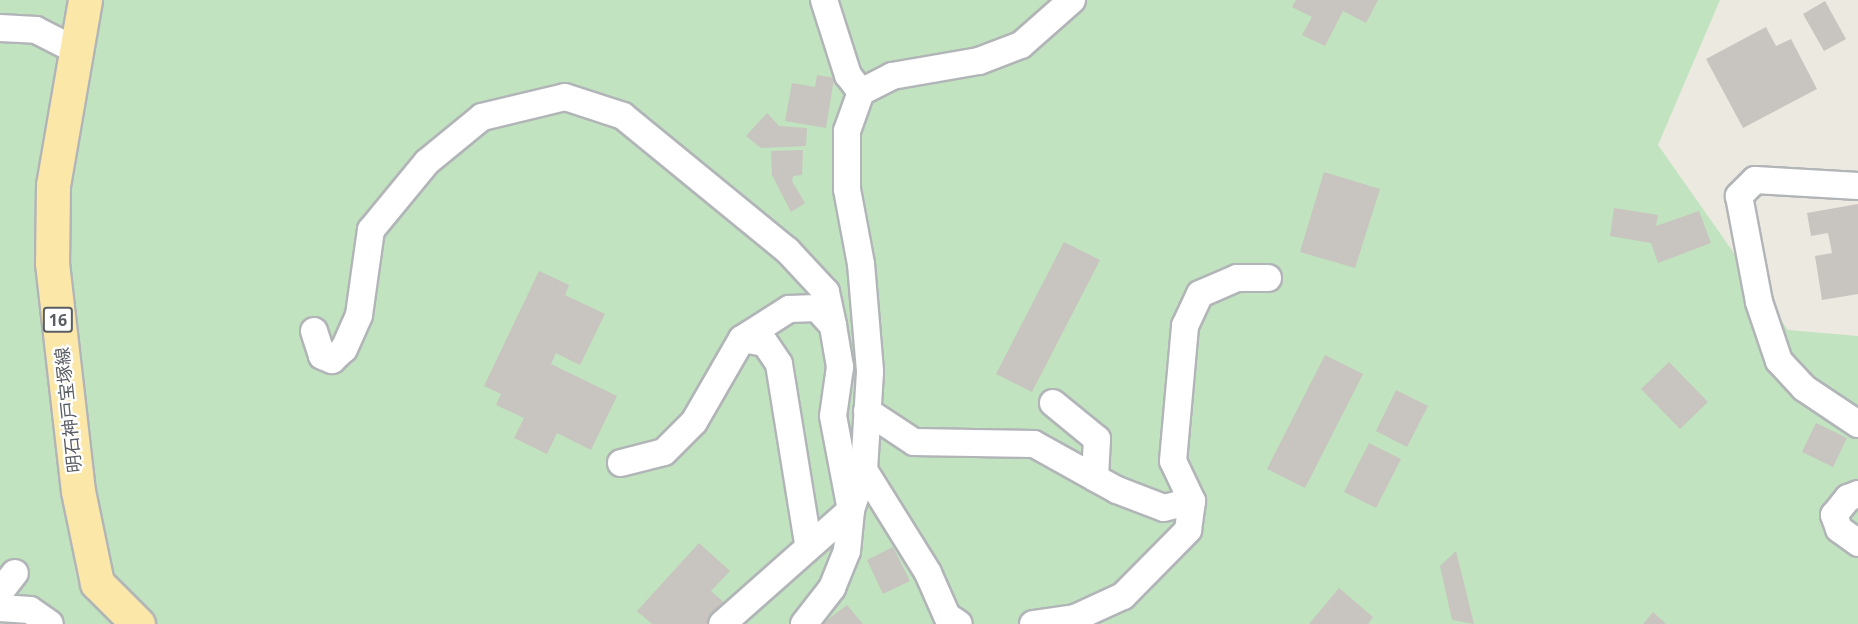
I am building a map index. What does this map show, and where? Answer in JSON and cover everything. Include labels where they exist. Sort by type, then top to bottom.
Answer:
[{"type":"main road","name":"明石神戸宝塚線","points":[[85,0],[53,185],[53,274],[78,491],[97,583],[138,624]]},
{"type":"street","points":[[824,0],[848,75],[861,92]]},
{"type":"street","points":[[804,624],[832,588],[847,550],[851,510],[864,470],[867,411],[861,264],[847,189],[846,131],[861,92],[892,76],[979,61],[1021,45],[1072,0]]},
{"type":"street","points":[[0,28],[36,30],[75,50]]},
{"type":"street","points":[[314,331],[322,356],[332,360],[344,349],[359,315],[371,230],[427,162],[482,117],[565,97],[623,116],[787,250],[826,292],[840,367],[833,416],[851,510]]},
{"type":"street","points":[[1858,186],[1755,180],[1739,196],[1759,302],[1779,361],[1804,388],[1858,424]]},
{"type":"street","points":[[1034,624],[1075,618],[1123,596],[1188,530],[1192,501],[1173,461],[1185,326],[1200,294],[1237,278],[1268,278]]},
{"type":"street","points":[[621,463],[664,452],[694,422],[742,339],[789,309],[817,308],[833,326]]},
{"type":"street","points":[[742,339],[765,343],[779,364],[808,543]]},
{"type":"street","points":[[1053,403],[1098,439],[1095,478]]},
{"type":"street","points":[[867,411],[914,442],[1034,444],[1095,478],[1164,508],[1192,501]]},
{"type":"street","points":[[864,470],[928,573],[949,621]]},
{"type":"street","points":[[1858,494],[1848,498],[1834,515],[1839,529],[1858,543]]},
{"type":"street","points":[[722,624],[808,543],[851,510]]},
{"type":"street","points":[[0,608],[30,610],[50,624]]},
{"type":"green space","points":[[0,0],[1720,0],[1658,145],[1788,330],[1858,336],[1858,624],[0,624]]},
{"type":"building","points":[[1296,0],[1378,0],[1366,23],[1343,11],[1325,46],[1302,35],[1312,17],[1292,7]]},
{"type":"building","points":[[1825,1],[1846,39],[1824,51],[1803,14]]},
{"type":"building","points":[[1766,27],[1776,46],[1791,39],[1817,89],[1743,128],[1706,59]]},
{"type":"building","points":[[817,75],[834,78],[826,128],[785,121],[792,83],[815,87]]},
{"type":"building","points":[[767,113],[779,126],[807,128],[806,146],[761,148],[746,136]]},
{"type":"building","points":[[803,150],[802,175],[793,176],[792,181],[805,203],[791,212],[772,175],[771,151]]},
{"type":"building","points":[[1324,172],[1380,189],[1355,268],[1300,252]]},
{"type":"building","points":[[1858,204],[1858,294],[1822,300],[1815,256],[1832,253],[1828,233],[1811,236],[1807,213]]},
{"type":"building","points":[[1614,208],[1658,215],[1656,226],[1699,211],[1711,243],[1658,263],[1651,243],[1610,236]]},
{"type":"building","points":[[1064,242],[1100,260],[1032,392],[996,374]]},
{"type":"building","points":[[539,271],[569,285],[565,295],[605,314],[580,365],[556,353],[551,364],[617,396],[591,450],[557,433],[547,454],[514,438],[524,418],[496,405],[501,394],[484,386]]},
{"type":"building","points":[[1325,355],[1363,374],[1305,488],[1267,469]]},
{"type":"building","points":[[1669,362],[1708,402],[1680,429],[1641,389]]},
{"type":"building","points":[[1396,390],[1428,406],[1407,447],[1376,431]]},
{"type":"building","points":[[1816,423],[1847,438],[1833,467],[1802,452]]},
{"type":"building","points":[[1369,443],[1401,459],[1376,508],[1344,492]]},
{"type":"building","points":[[699,543],[730,571],[711,591],[727,605],[709,624],[652,624],[637,611]]},
{"type":"building","points":[[893,547],[910,581],[883,594],[867,560]]},
{"type":"building","points":[[1456,551],[1474,624],[1452,620],[1440,566]]},
{"type":"building","points":[[1339,588],[1373,617],[1368,624],[1309,624]]},
{"type":"building","points":[[847,605],[863,624],[822,624]]},
{"type":"building","points":[[1653,612],[1666,624],[1643,624]]}]
